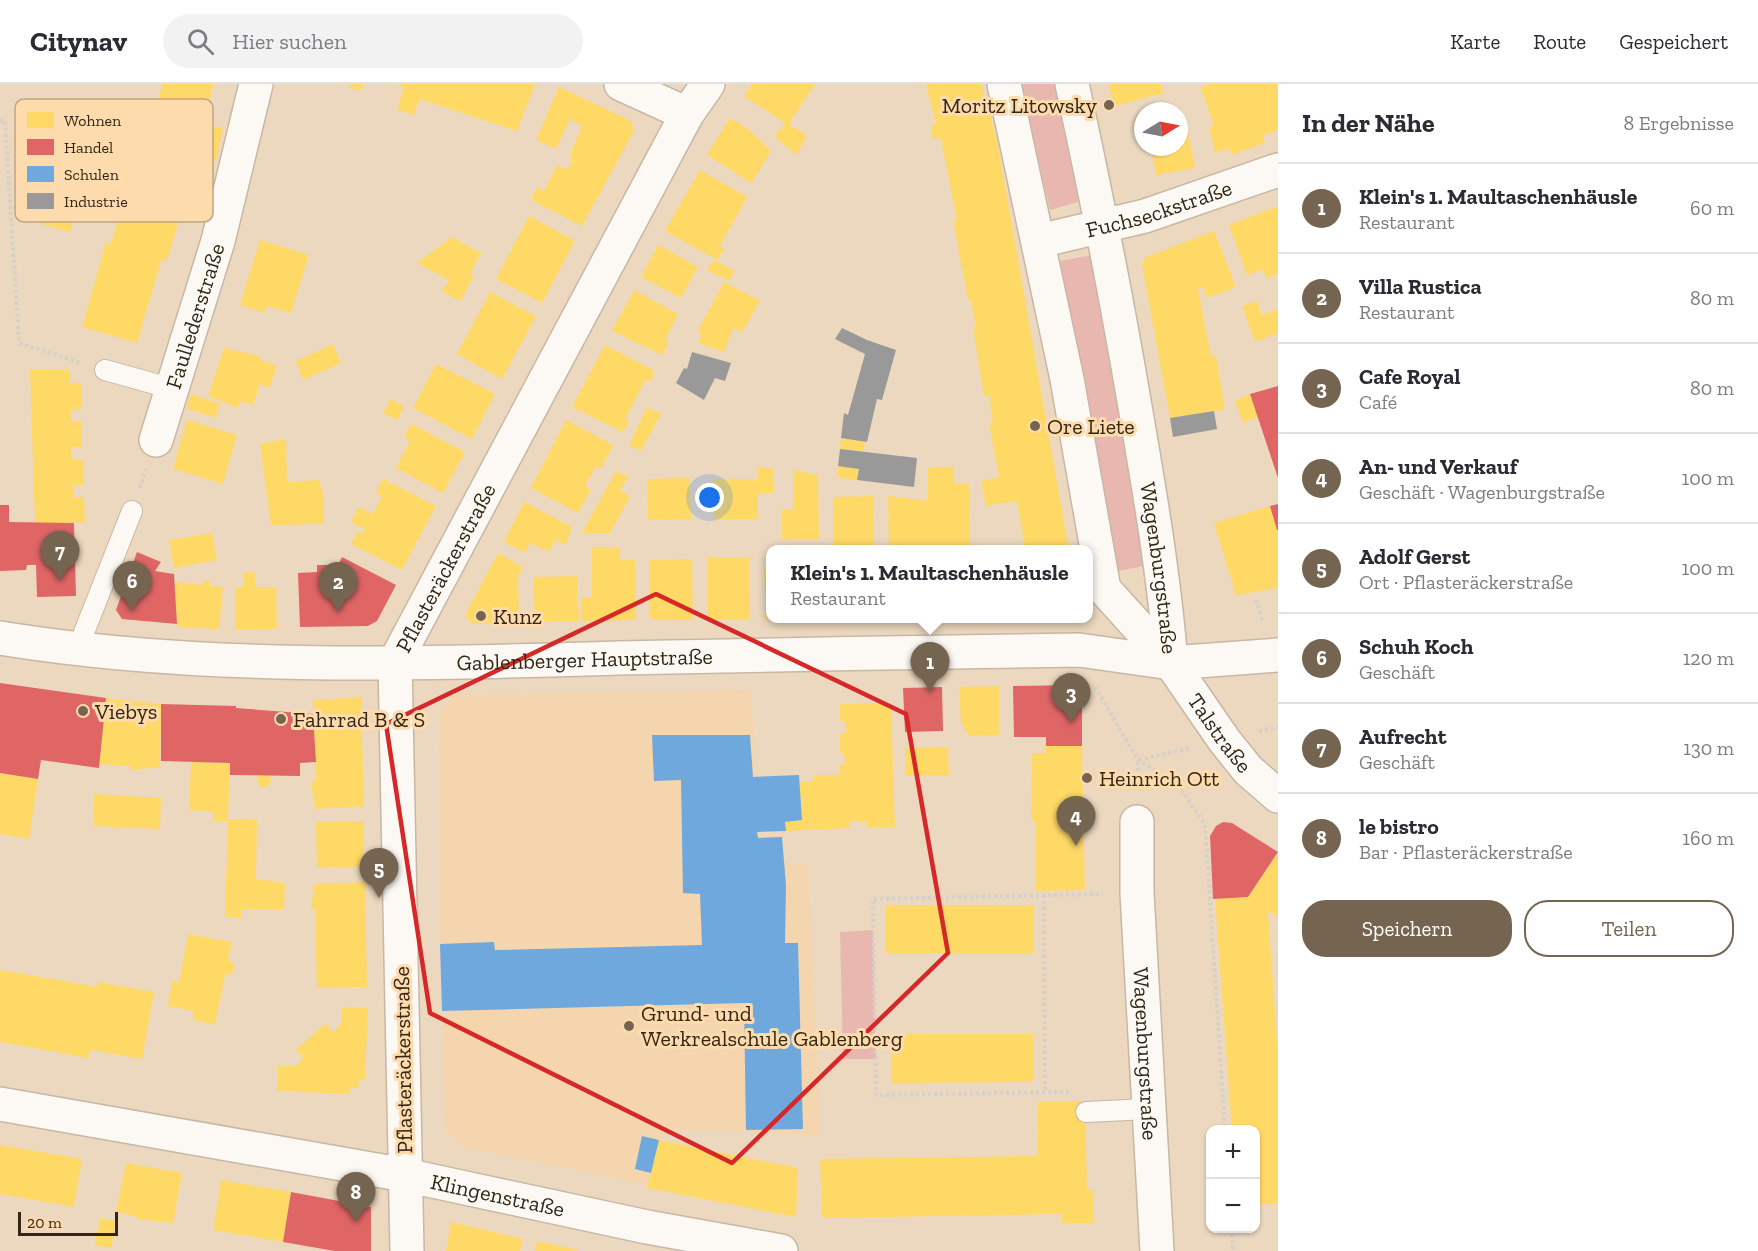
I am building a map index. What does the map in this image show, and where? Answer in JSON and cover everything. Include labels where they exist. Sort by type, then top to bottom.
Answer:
[{"type":"street","name":"Faullederstraße","points":[[156,440],[218,242],[256,84]]},
{"type":"street","points":[[621,84],[687,114]]},
{"type":"street","name":"Pflasteräckerstraße","points":[[407,1251],[395,662],[687,114],[708,84]]},
{"type":"street","name":"Wagenburgstraße","points":[[1004,84],[1039,241],[1104,589],[1171,663]]},
{"type":"street","name":"Wagenburgstraße","points":[[1072,84],[1104,228],[1164,578],[1171,663]]},
{"type":"street","name":"Fuchseckstraße","points":[[1039,241],[1104,228],[1145,216],[1278,170]]},
{"type":"street","name":"Gablenberger Hauptstraße","points":[[0,638],[76,650],[244,662],[395,662],[1079,650],[1171,663],[1278,655]]},
{"type":"street","name":"Talstraße","points":[[1171,663],[1224,740],[1248,770],[1278,796]]},
{"type":"street","name":"Wagenburgstraße","points":[[1137,822],[1137,893],[1157,1251]]},
{"type":"street","name":"Klingenstraße","points":[[0,1104],[405,1175],[647,1227],[780,1251]]},
{"type":"lane","points":[[105,370],[173,389]]},
{"type":"lane","points":[[76,650],[132,512]]},
{"type":"lane","points":[[1086,1112],[1148,1109]]},
{"type":"path","points":[[0,121],[5,121],[19,344],[105,370]]},
{"type":"path","points":[[132,512],[156,440]]},
{"type":"path","points":[[1079,650],[1093,683],[1138,760],[1178,785],[1205,824],[1225,1125]]},
{"type":"path","points":[[1138,760],[1224,740]]},
{"type":"path","points":[[1137,822],[1138,760]]},
{"type":"path","points":[[1079,1092],[876,1095],[873,899],[1137,893]]},
{"type":"path","points":[[1044,895],[1045,1092]]},
{"type":"path","points":[[1232,1233],[1233,1251]]},
{"type":"highlighted area","points":[[656,594],[906,714],[948,953],[732,1163],[430,1013],[386,724]]},
{"type":"shaded area","points":[[1021,84],[1054,84],[1082,201],[1050,210]]},
{"type":"shaded area","points":[[1092,255],[1149,565],[1118,571],[1060,261]]},
{"type":"shaded area","name":"Grund- und Werkrealschule Gablenberg","points":[[751,690],[762,860],[808,864],[820,1135],[663,1129],[647,1185],[461,1146],[446,1131],[440,923],[439,714],[453,695]]},
{"type":"shaded area","points":[[873,930],[876,1059],[843,1059],[840,932]]},
{"type":"building: Wohnen","points":[[162,84],[213,84],[210,99],[159,99]]},
{"type":"building: Wohnen","points":[[350,84],[363,84],[362,90],[349,88]]},
{"type":"building: Wohnen","points":[[397,84],[535,84],[517,131],[419,99],[414,115],[397,109],[404,87]]},
{"type":"building: Wohnen","points":[[752,84],[815,84],[789,124],[807,136],[796,155],[775,137],[785,123],[744,96]]},
{"type":"building: Wohnen","points":[[926,84],[981,84],[997,140],[1068,545],[1024,545],[1017,501],[986,506],[981,481],[999,477],[989,424],[993,424],[989,395],[984,396],[973,328],[976,328],[971,300],[968,300],[953,220],[957,220],[941,138],[933,139],[931,126],[936,124]]},
{"type":"building: Wohnen","points":[[1109,84],[1161,84],[1164,93],[1114,106]]},
{"type":"building: Wohnen","points":[[1209,84],[1278,84],[1278,130],[1262,136],[1265,143],[1231,155],[1229,148],[1215,153],[1209,127],[1214,125],[1200,87]]},
{"type":"building: Wohnen","points":[[559,87],[631,121],[634,131],[582,226],[531,200],[537,187],[544,191],[557,165],[567,170],[573,159],[569,157],[582,126],[570,119],[556,149],[536,140]]},
{"type":"building: Wohnen","points":[[730,118],[751,131],[771,151],[751,183],[707,155]]},
{"type":"building: Wohnen","points":[[213,126],[223,128],[216,161],[213,160]]},
{"type":"building: Wohnen","points":[[1188,132],[1195,168],[1156,175],[1153,156],[1188,156]]},
{"type":"building: Wohnen","points":[[700,170],[747,197],[720,246],[724,249],[717,260],[665,231]]},
{"type":"building: Wohnen","points":[[1278,206],[1278,274],[1267,278],[1263,269],[1247,275],[1229,225]]},
{"type":"building: Wohnen","points":[[529,216],[575,241],[542,303],[496,279]]},
{"type":"building: Wohnen","points":[[42,222],[73,222],[70,232],[41,224]]},
{"type":"building: Wohnen","points":[[117,222],[178,222],[167,260],[162,258],[137,343],[82,327],[106,242],[111,244]]},
{"type":"building: Wohnen","points":[[1214,231],[1236,287],[1207,298],[1203,287],[1198,288],[1211,357],[1216,356],[1225,409],[1170,418],[1142,264],[1146,257]]},
{"type":"building: Wohnen","points":[[452,237],[484,255],[480,255],[470,274],[474,276],[460,301],[442,292],[449,280],[417,263]]},
{"type":"building: Wohnen","points":[[260,240],[309,255],[291,313],[267,306],[265,313],[240,305]]},
{"type":"building: Wohnen","points":[[658,245],[698,267],[681,298],[641,277]]},
{"type":"building: Wohnen","points":[[714,260],[735,271],[729,281],[707,270]]},
{"type":"building: Wohnen","points":[[724,282],[760,301],[742,332],[733,328],[724,352],[698,343],[702,334],[697,332]]},
{"type":"building: Wohnen","points":[[634,290],[678,314],[665,340],[669,343],[662,355],[612,331]]},
{"type":"building: Wohnen","points":[[490,292],[536,316],[502,379],[457,354]]},
{"type":"building: Wohnen","points":[[1257,301],[1262,315],[1278,309],[1278,333],[1255,342],[1242,306]]},
{"type":"building: Wohnen","points":[[333,344],[341,363],[303,380],[296,361]]},
{"type":"building: Wohnen","points":[[605,345],[655,371],[649,383],[645,380],[625,419],[629,421],[623,432],[572,407]]},
{"type":"building: Wohnen","points":[[224,348],[259,356],[258,359],[277,366],[269,388],[260,384],[253,405],[240,401],[238,408],[208,396]]},
{"type":"building: Wohnen","points":[[436,364],[495,394],[472,439],[413,408]]},
{"type":"building: Wohnen","points":[[70,369],[70,383],[81,383],[81,409],[71,409],[71,421],[82,421],[82,447],[71,447],[72,460],[83,460],[83,485],[73,485],[73,497],[84,497],[85,522],[35,524],[30,370]]},
{"type":"building: Wohnen","points":[[191,394],[220,404],[215,418],[186,408]]},
{"type":"building: Wohnen","points":[[1250,394],[1258,417],[1243,423],[1235,401]]},
{"type":"building: Wohnen","points":[[391,399],[404,407],[397,420],[383,413]]},
{"type":"building: Wohnen","points":[[647,407],[661,414],[641,451],[629,445]]},
{"type":"building: Wohnen","points":[[187,420],[237,435],[223,484],[173,469]]},
{"type":"building: Wohnen","points":[[566,420],[613,445],[601,469],[596,466],[585,486],[591,489],[578,513],[531,488]]},
{"type":"building: Wohnen","points":[[411,424],[465,452],[443,493],[396,468],[410,441],[404,437]]},
{"type":"building: Wohnen","points":[[841,438],[865,442],[864,451],[840,449]]},
{"type":"building: Wohnen","points":[[286,439],[287,482],[319,480],[324,498],[324,524],[271,525],[260,444]]},
{"type":"building: Wohnen","points":[[838,466],[859,469],[857,480],[837,477]]},
{"type":"building: Wohnen","points":[[758,467],[773,469],[773,493],[758,493],[758,519],[714,519],[714,479],[758,479]]},
{"type":"building: Wohnen","points":[[954,467],[954,483],[969,484],[970,545],[889,545],[888,496],[928,501],[928,468]]},
{"type":"building: Wohnen","points":[[793,470],[818,475],[819,539],[782,540],[782,509],[793,509]]},
{"type":"building: Wohnen","points":[[616,471],[628,477],[620,491],[630,496],[610,533],[582,533]]},
{"type":"building: Wohnen","points":[[690,478],[691,519],[648,520],[647,479]]},
{"type":"building: Wohnen","points":[[383,479],[436,506],[402,570],[351,544],[358,531],[362,534],[365,529],[351,522],[359,507],[373,514],[382,496],[376,492]]},
{"type":"building: Wohnen","points":[[873,496],[874,545],[834,545],[833,497]]},
{"type":"building: Wohnen","points":[[524,502],[572,527],[566,545],[555,540],[549,552],[530,543],[525,553],[504,542]]},
{"type":"building: Wohnen","points":[[1270,506],[1278,532],[1278,588],[1236,595],[1214,523]]},
{"type":"building: Wohnen","points":[[212,533],[217,560],[174,568],[169,540]]},
{"type":"building: Wohnen","points":[[592,547],[620,547],[620,560],[635,560],[636,620],[581,621],[581,597],[592,597]]},
{"type":"building: Wohnen","points":[[498,553],[523,567],[518,577],[519,623],[472,624],[465,615]]},
{"type":"building: Wohnen","points":[[708,558],[749,558],[750,619],[708,620]]},
{"type":"building: Wohnen","points":[[692,559],[693,620],[650,620],[649,560]]},
{"type":"building: Wohnen","points":[[764,570],[766,570],[766,619]]},
{"type":"building: Wohnen","points":[[244,572],[255,573],[255,587],[276,587],[277,629],[235,630],[235,588],[244,587]]},
{"type":"building: Wohnen","points":[[577,576],[579,621],[535,622],[533,577]]},
{"type":"building: Wohnen","points":[[205,579],[211,582],[210,586],[223,587],[219,629],[177,627],[174,582],[204,585]]},
{"type":"building: Wohnen","points":[[999,686],[999,735],[969,736],[961,722],[959,687]]},
{"type":"building: Wohnen","points":[[361,697],[364,806],[315,809],[311,782],[316,781],[313,700]]},
{"type":"building: Wohnen","points":[[106,698],[161,704],[160,767],[131,770],[131,766],[99,764]]},
{"type":"building: Wohnen","points":[[891,703],[895,827],[868,827],[868,822],[850,822],[850,828],[786,831],[785,822],[802,820],[799,782],[813,782],[813,775],[840,775],[840,765],[845,765],[844,753],[840,753],[840,734],[845,734],[845,721],[840,721],[840,704]]},
{"type":"building: Wohnen","points":[[1046,746],[1082,746],[1085,890],[1036,891],[1035,821],[1031,821],[1032,753],[1046,753]]},
{"type":"building: Wohnen","points":[[948,747],[949,775],[906,776],[905,748]]},
{"type":"building: Wohnen","points":[[191,762],[230,763],[228,819],[257,820],[256,879],[285,883],[284,910],[241,909],[241,918],[225,917],[228,821],[213,821],[214,812],[189,810]]},
{"type":"building: Wohnen","points":[[0,773],[38,779],[29,839],[0,834]]},
{"type":"building: Wohnen","points":[[264,773],[269,775],[271,780],[269,785],[264,787],[259,785],[257,780],[259,775]]},
{"type":"building: Wohnen","points":[[94,794],[161,798],[160,829],[93,826]]},
{"type":"building: Wohnen","points":[[363,821],[364,867],[317,868],[316,822]]},
{"type":"building: Wohnen","points":[[1278,853],[1278,917],[1268,911],[1278,1057],[1278,1203],[1260,1205],[1260,1125],[1232,1125],[1215,899],[1248,897]]},
{"type":"building: Wohnen","points":[[365,882],[367,987],[317,988],[315,909],[311,910],[314,884]]},
{"type":"building: Wohnen","points":[[885,905],[1034,905],[1034,953],[885,953]]},
{"type":"building: Wohnen","points":[[188,934],[232,942],[228,958],[235,967],[232,973],[225,975],[215,1025],[193,1020],[194,1011],[168,1006],[172,981],[179,983]]},
{"type":"building: Wohnen","points":[[0,970],[98,987],[98,982],[154,992],[142,1059],[90,1050],[89,1058],[0,1042]]},
{"type":"building: Wohnen","points":[[342,1007],[368,1008],[365,1080],[358,1081],[359,1088],[349,1088],[350,1094],[277,1091],[278,1066],[297,1066],[303,1058],[296,1050],[325,1024],[334,1032],[341,1024]]},
{"type":"building: Wohnen","points":[[891,1034],[1033,1034],[1033,1082],[891,1083]]},
{"type":"building: Wohnen","points":[[1085,1101],[1087,1191],[1093,1190],[1094,1223],[1061,1223],[1061,1214],[822,1218],[820,1159],[1038,1156],[1037,1102]]},
{"type":"building: Wohnen","points":[[659,1140],[798,1168],[796,1217],[647,1188]]},
{"type":"building: Wohnen","points":[[0,1145],[82,1159],[74,1207],[0,1194]]},
{"type":"building: Wohnen","points":[[126,1163],[182,1173],[173,1223],[137,1219],[135,1216],[116,1212]]},
{"type":"building: Wohnen","points":[[221,1180],[291,1192],[283,1242],[213,1230]]},
{"type":"building: Wohnen","points":[[100,1218],[116,1221],[111,1248],[95,1245]]},
{"type":"building: Wohnen","points":[[451,1222],[523,1239],[520,1251],[446,1251]]},
{"type":"building: Wohnen","points":[[537,1241],[578,1250],[578,1251],[535,1251]]},
{"type":"building: Handel","points":[[1278,386],[1278,478],[1250,394]]},
{"type":"building: Handel","points":[[1278,504],[1278,530],[1277,530],[1270,506]]},
{"type":"building: Handel","points":[[0,505],[9,505],[9,522],[74,523],[76,596],[37,597],[36,565],[27,565],[26,570],[0,571]]},
{"type":"building: Handel","points":[[137,552],[161,562],[155,571],[174,574],[177,624],[122,619],[116,610]]},
{"type":"building: Handel","points":[[342,557],[396,585],[377,621],[368,626],[300,627],[298,573],[317,572],[317,565],[338,565]]},
{"type":"building: Handel","points":[[0,683],[106,698],[99,768],[41,760],[38,779],[0,773]]},
{"type":"building: Handel","points":[[1074,685],[1082,692],[1082,746],[1046,746],[1046,737],[1014,737],[1013,686]]},
{"type":"building: Handel","points":[[942,687],[943,731],[905,732],[903,688]]},
{"type":"building: Handel","points":[[161,704],[236,706],[236,708],[313,714],[316,762],[300,763],[300,776],[230,775],[230,763],[161,761]]},
{"type":"building: Handel","points":[[1223,822],[1232,823],[1278,852],[1248,897],[1213,899],[1210,836],[1216,826]]},
{"type":"building: Handel","points":[[291,1192],[371,1207],[371,1251],[335,1251],[283,1242]]},
{"type":"building: Schulen","points":[[652,735],[750,735],[753,777],[799,775],[802,820],[785,822],[786,831],[757,832],[758,838],[782,837],[786,885],[785,943],[798,943],[803,1129],[746,1130],[744,1003],[442,1011],[440,944],[494,942],[495,950],[702,945],[700,894],[683,893],[681,780],[654,781]]},
{"type":"building: Schulen","points":[[642,1136],[659,1140],[651,1173],[635,1169]]},
{"type":"building: Industrie","points":[[842,328],[896,350],[882,400],[877,399],[867,442],[841,438],[844,413],[848,415],[865,354],[835,339]]},
{"type":"building: Industrie","points":[[692,352],[731,363],[725,381],[715,378],[704,400],[676,383],[684,368],[687,369]]},
{"type":"building: Industrie","points":[[1214,411],[1217,429],[1173,437],[1170,418]]},
{"type":"building: Industrie","points":[[840,449],[917,458],[914,487],[857,480],[859,469],[838,466]]},
{"type":"place","name":"Moritz Litowsky","points":[[1109,105]]},
{"type":"place","name":"Ore Liete","points":[[1035,426]]},
{"type":"place","name":"Aufrecht","points":[[60,581]]},
{"type":"place","name":"Schuh Koch","points":[[132,611]]},
{"type":"place","name":"Villa Rustica","points":[[338,612]]},
{"type":"place","name":"Kunz","points":[[481,616]]},
{"type":"place","name":"Klein's 1. Maultaschenhäusle","points":[[930,692]]},
{"type":"place","name":"Viebys","points":[[83,711]]},
{"type":"place","name":"Fahrrad B & S","points":[[281,719]]},
{"type":"place","name":"Cafe Royal","points":[[1071,723]]},
{"type":"place","name":"Heinrich Ott","points":[[1087,778]]},
{"type":"place","name":"An- und Verkauf","points":[[1076,846]]},
{"type":"place","name":"Adolf Gerst","points":[[379,898]]},
{"type":"place","name":"Grund- und Werkrealschule Gablenberg","points":[[629,1026]]},
{"type":"place","name":"le bistro","points":[[356,1222]]}]
